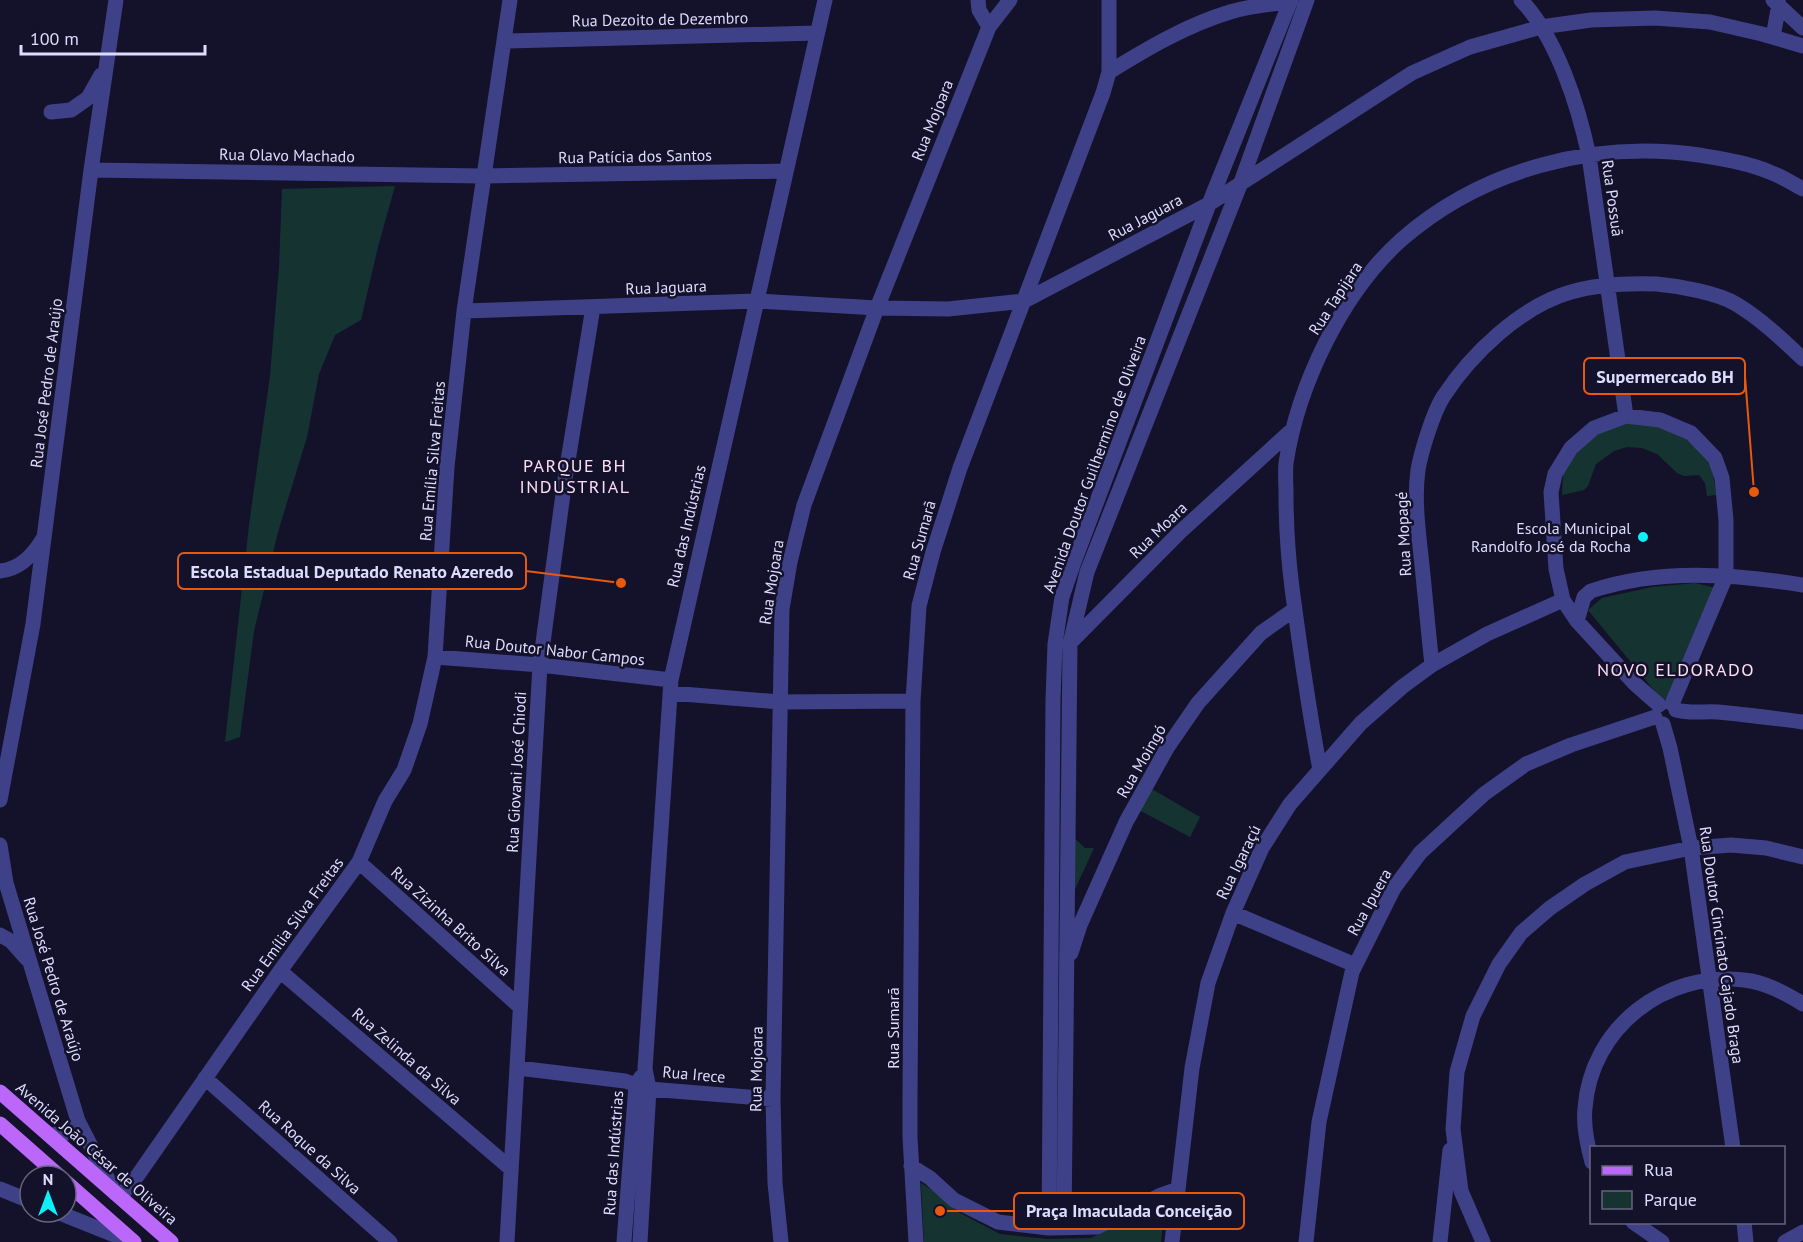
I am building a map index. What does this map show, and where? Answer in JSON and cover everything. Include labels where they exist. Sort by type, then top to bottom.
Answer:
[{"type":"main road","name":"Avenida João César de Oliveira","points":[[0,1092],[171,1242]]},
{"type":"main road","points":[[0,1124],[45,1164]]},
{"type":"main road","points":[[78,1193],[134,1242],[146,1227],[155,1228]]},
{"type":"street","name":"Rua José Pedro de Araújo","points":[[0,800],[33,624],[91,170],[116,0]]},
{"type":"street","name":"Rua Emília Silva Freitas","points":[[117,1195],[138,1175],[359,862],[385,801],[404,771],[420,724],[435,657],[447,467],[464,311],[510,0]]},
{"type":"street","name":"Rua das Indústrias","points":[[624,1242],[645,1069],[671,686],[825,0]]},
{"type":"street","points":[[978,0],[979,10],[989,27],[1010,0]]},
{"type":"street","points":[[1108,0],[1109,72]]},
{"type":"street","name":"Avenida Doutor Guilhermino de Oliveira","points":[[1057,1228],[1066,1072],[1070,644],[1087,572],[1240,184],[1308,0]]},
{"type":"street","name":"Rua Possuã","points":[[1521,0],[1533,12],[1556,55],[1574,101],[1589,156],[1626,416]]},
{"type":"street","points":[[1109,72],[1143,50],[1187,28],[1232,11],[1291,1]]},
{"type":"street","name":"Avenida Doutor Guilhermino de Oliveira","points":[[1057,1228],[1050,1072],[1054,664],[1062,597],[1209,204],[1291,1]]},
{"type":"street","points":[[1776,2],[1803,28]]},
{"type":"street","points":[[1773,37],[1776,2]]},
{"type":"street","name":"Rua Jaguara","points":[[464,311],[756,301],[877,308],[948,309],[1024,301],[1209,204],[1412,73],[1470,47],[1541,27],[1591,20],[1655,18],[1710,22],[1803,46]]},
{"type":"street","name":"Rua Mojoara","points":[[781,1242],[775,1183],[773,1099],[782,609],[790,562],[804,505],[877,308],[989,27]]},
{"type":"street","name":"Rua Dezoito de Dezembro","points":[[504,41],[818,33]]},
{"type":"street","points":[[51,112],[71,110],[88,98],[106,67]]},
{"type":"street","name":"Rua Sumarã","points":[[916,1242],[910,1137],[913,700],[919,606],[933,552],[960,468],[1109,72]]},
{"type":"street","name":"Rua Tapijara","points":[[1320,771],[1295,609],[1286,533],[1286,465],[1293,429],[1311,374],[1338,321],[1368,275],[1401,240],[1442,209],[1480,187],[1536,166],[1619,152],[1666,151],[1724,159],[1771,172],[1803,189]]},
{"type":"street","name":"Rua Olavo Machado","points":[[91,170],[483,176]]},
{"type":"street","name":"Rua Patícia dos Santos","points":[[483,176],[786,171]]},
{"type":"street","name":"Rua Mopagé","points":[[1432,665],[1416,511],[1418,470],[1442,398],[1477,355],[1516,320],[1534,308],[1571,292],[1626,284],[1668,285],[1690,289],[1735,303],[1779,336],[1803,359]]},
{"type":"street","name":"Rua Giovani José Chiodi","points":[[507,1242],[540,665],[565,478],[593,307]]},
{"type":"street","points":[[1626,416],[1660,420],[1690,433],[1715,458],[1722,478],[1725,500],[1725,576],[1670,715],[1634,683],[1577,621],[1563,600],[1556,569],[1551,492],[1555,474],[1571,448],[1594,428],[1626,416]]},
{"type":"street","name":"Rua Moara","points":[[1054,664],[1070,644],[1180,532],[1293,429]]},
{"type":"street","points":[[0,571],[24,562],[37,548],[45,534]]},
{"type":"street","points":[[1577,621],[1584,597],[1591,591],[1653,577],[1696,574],[1803,585]]},
{"type":"street","name":"Rua Igaraçú","points":[[1172,1242],[1192,1068],[1208,983],[1233,913],[1262,848],[1290,804],[1361,723],[1402,687],[1432,665],[1487,634],[1563,600]]},
{"type":"street","name":"Rua Moingó","points":[[1067,965],[1080,925],[1126,822],[1167,748],[1198,703],[1261,633],[1295,609]]},
{"type":"street","name":"Rua Doutor Nabor Campos","points":[[435,657],[540,665],[780,702],[913,700]]},
{"type":"street","name":"Rua Ipuera","points":[[1306,1242],[1319,1122],[1330,1063],[1355,965],[1394,888],[1420,853],[1484,794],[1526,764],[1571,745],[1670,715],[1709,712],[1803,722]]},
{"type":"street","name":"Rua Doutor Cincinato Cajado Braga","points":[[1670,715],[1670,748],[1691,848],[1733,1146]]},
{"type":"street","name":"Rua José Pedro de Araújo","points":[[0,845],[6,884],[78,1121],[117,1195]]},
{"type":"street","points":[[1440,1242],[1457,1072],[1473,1016],[1499,964],[1521,933],[1550,908],[1585,884],[1624,862],[1691,848],[1731,845],[1766,848],[1803,857]]},
{"type":"street","name":"Rua Zizinha Brito Silva","points":[[359,862],[520,1007]]},
{"type":"street","points":[[0,898],[15,911]]},
{"type":"street","points":[[1233,913],[1355,965]]},
{"type":"street","points":[[0,935],[18,948],[30,964]]},
{"type":"street","name":"Rua Zelinda da Silva","points":[[280,971],[510,1168]]},
{"type":"street","points":[[1590,1153],[1584,1108],[1589,1081],[1599,1055],[1614,1032],[1633,1011],[1656,996],[1682,985],[1710,979],[1745,980],[1779,990],[1803,1004]]},
{"type":"street","name":"Rua Irece","points":[[518,1068],[625,1081],[642,1087],[773,1099]]},
{"type":"street","points":[[1050,1072],[1066,1072]]},
{"type":"street","name":"Rua Roque da Silva","points":[[205,1078],[390,1242]]},
{"type":"street","name":"Rua das Indústrias","points":[[640,1242],[642,1087]]},
{"type":"street","points":[[50,1135],[69,1134],[75,1129],[78,1121]]},
{"type":"street","points":[[1453,1129],[1461,1191],[1484,1242]]},
{"type":"street","points":[[912,1166],[930,1178],[954,1200],[998,1222],[1057,1228],[1097,1227],[1178,1188]]},
{"type":"street","points":[[0,1189],[18,1196]]},
{"type":"street","points":[[78,1220],[134,1242]]},
{"type":"street","points":[[1635,1224],[1662,1242]]},
{"type":"street","points":[[1743,1224],[1746,1242]]},
{"type":"street","points":[[1785,1242],[1803,1232]]},
{"type":"green space","points":[[395,186],[361,320],[335,335],[319,374],[307,437],[278,532],[254,631],[240,737],[225,742],[249,525],[270,376],[279,267],[282,189]]},
{"type":"green space","points":[[1627,421],[1672,431],[1700,449],[1709,462],[1717,495],[1707,496],[1705,483],[1699,475],[1684,476],[1677,473],[1657,454],[1642,448],[1627,447],[1614,451],[1596,464],[1588,486],[1584,490],[1562,495],[1563,474],[1577,451],[1598,432]]},
{"type":"green space","points":[[1695,583],[1716,588],[1669,699],[1662,700],[1588,610],[1602,598],[1652,587]]},
{"type":"green space","points":[[1150,788],[1200,817],[1190,837],[1139,810]]},
{"type":"green space","points":[[1072,836],[1085,848],[1094,848],[1071,898]]},
{"type":"green space","points":[[921,1183],[937,1193],[960,1213],[1000,1234],[1047,1239],[1091,1238],[1165,1202],[1161,1242],[924,1242]]},
{"type":"place","name":"Supermercado BH","points":[[1754,492]]},
{"type":"place","name":"Escola Municipal Randolfo José da Rocha","points":[[1643,537]]},
{"type":"place","name":"Escola Estadual Deputado Renato Azeredo","points":[[621,583]]},
{"type":"place","name":"Praça Imaculada Conceição","points":[[940,1211]]},
{"type":"district","name":"PARQUE BH INDUSTRIAL","points":[[575,475]]},
{"type":"district","name":"NOVO ELDORADO","points":[[1676,669]]}]
